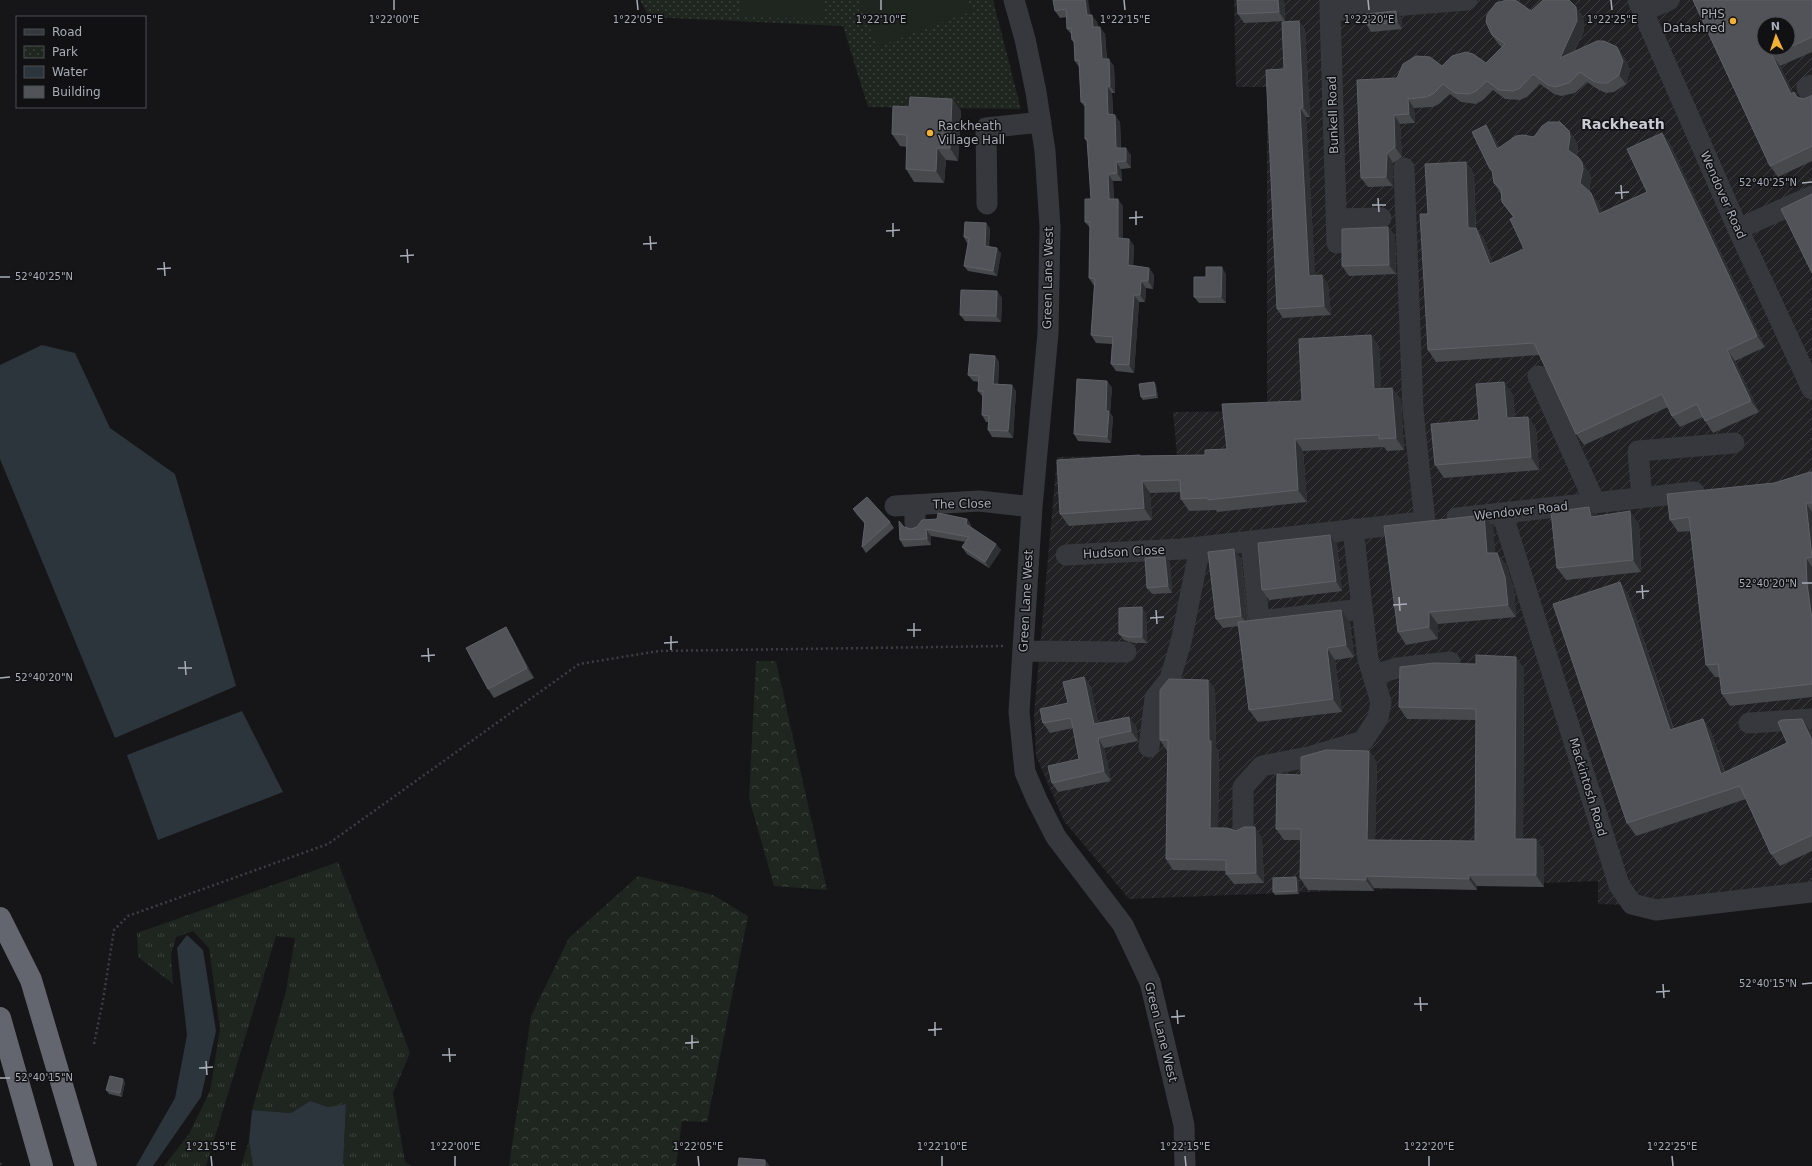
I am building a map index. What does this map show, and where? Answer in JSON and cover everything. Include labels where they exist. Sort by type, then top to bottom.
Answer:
[{"type":"highway","points":[[0,918],[31,980],[86,1166]]},
{"type":"highway","points":[[0,1018],[42,1166]]},
{"type":"street","name":"Green Lane West","points":[[1014,0],[1026,40],[1041,122],[1045,151],[1050,227],[1048,326],[1032,507],[1019,712],[1025,772],[1037,800],[1056,837],[1123,925],[1150,982],[1184,1125],[1185,1166]]},
{"type":"street","name":"Bunkell Road","points":[[1337,243],[1330,6],[1467,0]]},
{"type":"street","points":[[1641,6],[1669,0]]},
{"type":"street","name":"Wendover Road","points":[[1641,6],[1738,229],[1812,389]]},
{"type":"street","points":[[1812,85],[1807,87],[1812,98]]},
{"type":"street","points":[[987,204],[986,128],[1041,122]]},
{"type":"street","points":[[1404,168],[1413,410],[1425,522]]},
{"type":"street","points":[[1738,229],[1812,196]]},
{"type":"street","points":[[1336,219],[1381,218]]},
{"type":"street","points":[[1538,376],[1594,503]]},
{"type":"street","points":[[1642,498],[1638,451],[1734,443]]},
{"type":"street","name":"Wendover Road","points":[[1191,548],[1712,490]]},
{"type":"street","name":"The Close","points":[[908,511],[979,501],[1032,507]]},
{"type":"street","name":"Mackintosh Road","points":[[1502,513],[1619,885],[1632,904],[1656,910],[1791,895],[1801,892],[1812,892]]},
{"type":"street","points":[[1244,830],[1243,787],[1262,766],[1308,757],[1363,742],[1378,718],[1381,702],[1368,659],[1353,529]]},
{"type":"street","points":[[1251,541],[1259,621],[1362,609]]},
{"type":"street","points":[[1149,747],[1155,698],[1170,679],[1181,642],[1191,548]]},
{"type":"street","name":"Hudson Close","points":[[1066,555],[1191,548]]},
{"type":"street","points":[[1024,648],[1126,652]]},
{"type":"street","points":[[1373,675],[1397,668],[1450,662]]},
{"type":"street","points":[[1749,723],[1812,718]]},
{"type":"path","points":[[94,1044],[103,1000],[114,930],[128,916],[328,844],[579,664],[659,651],[1024,648]]},
{"type":"shaded area","points":[[1234,0],[1812,0],[1812,902],[1652,906],[1598,904],[1598,881],[1129,899],[1064,821],[1036,756],[1034,715],[1057,457],[1177,455],[1173,412],[1267,411],[1267,87],[1236,87]]},
{"type":"green space","points":[[640,0],[993,0],[1021,109],[868,107],[843,26],[649,17]]},
{"type":"green space","points":[[740,0],[824,0],[824,19],[740,17]]},
{"type":"green space","points":[[859,0],[968,0],[972,11],[877,47]]},
{"type":"green space","points":[[756,661],[776,661],[827,890],[774,886],[749,798]]},
{"type":"green space","points":[[338,862],[410,1053],[393,1093],[405,1162],[411,1166],[343,1166],[346,1104],[328,1107],[310,1101],[291,1113],[252,1110],[286,991],[295,938],[276,936],[206,1166],[164,1166],[189,1134],[210,1091],[220,1029],[209,948],[193,931],[176,937],[171,955],[173,984],[138,957],[137,933]]},
{"type":"green space","points":[[638,876],[713,895],[748,916],[707,1122],[682,1121],[676,1166],[509,1166],[531,1016],[569,938]]},
{"type":"green space","points":[[249,1141],[253,1166],[241,1166]]},
{"type":"water","points":[[42,345],[75,353],[110,428],[175,474],[236,686],[115,738],[0,459],[0,365]]},
{"type":"water","points":[[242,711],[283,792],[158,840],[127,755]]},
{"type":"water","points":[[187,935],[203,950],[216,1031],[201,1097],[153,1166],[136,1166],[175,1098],[187,1035],[177,948]]},
{"type":"water","points":[[310,1101],[328,1107],[346,1104],[343,1166],[253,1166],[249,1141],[252,1110],[291,1113]]},
{"type":"building","points":[[1053,0],[1085,0],[1087,15],[1092,15],[1093,27],[1100,27],[1102,59],[1109,59],[1110,86],[1107,86],[1108,114],[1115,115],[1116,148],[1126,148],[1126,161],[1116,162],[1117,173],[1108,174],[1109,199],[1118,199],[1118,238],[1129,239],[1128,265],[1149,268],[1148,281],[1141,281],[1140,295],[1134,295],[1129,365],[1111,364],[1113,337],[1091,335],[1095,279],[1089,278],[1090,222],[1085,222],[1085,199],[1091,199],[1087,139],[1085,139],[1085,102],[1081,102],[1079,60],[1075,61],[1074,40],[1072,40],[1071,28],[1067,29],[1066,9],[1055,11]]},
{"type":"building","points":[[1237,0],[1278,0],[1279,12],[1238,14]]},
{"type":"building","points":[[1507,0],[1517,1],[1531,11],[1543,0],[1569,0],[1576,7],[1577,21],[1560,58],[1597,41],[1604,41],[1617,47],[1623,61],[1619,75],[1607,83],[1600,83],[1593,81],[1580,72],[1569,83],[1555,87],[1548,85],[1533,74],[1520,88],[1513,91],[1499,90],[1487,81],[1476,91],[1469,94],[1455,93],[1443,84],[1433,94],[1426,97],[1408,99],[1409,114],[1394,115],[1395,147],[1387,153],[1386,177],[1361,178],[1357,80],[1397,78],[1403,64],[1416,56],[1430,57],[1442,66],[1452,56],[1466,52],[1473,54],[1486,63],[1505,44],[1492,35],[1486,22],[1487,15],[1496,3]]},
{"type":"building","points":[[1693,0],[1812,0],[1812,37],[1796,44],[1796,16],[1756,16],[1756,56],[1772,56],[1791,94],[1794,92],[1797,97],[1803,99],[1812,95],[1812,146],[1770,166]]},
{"type":"building","points":[[1396,11],[1397,22],[1367,25],[1366,14]]},
{"type":"building","points":[[1299,21],[1303,107],[1300,108],[1309,276],[1322,275],[1324,306],[1277,309],[1266,70],[1284,69],[1282,22]]},
{"type":"building","name":"Rackheath Village Hall","points":[[910,97],[952,99],[950,148],[937,148],[936,171],[906,169],[907,135],[892,134],[893,106],[909,107]]},
{"type":"building","points":[[1548,122],[1560,122],[1569,131],[1570,137],[1568,150],[1582,162],[1583,169],[1580,183],[1591,193],[1599,214],[1647,192],[1627,149],[1662,133],[1757,336],[1727,350],[1751,401],[1705,421],[1697,404],[1672,416],[1662,394],[1576,434],[1534,343],[1428,350],[1420,214],[1428,214],[1425,164],[1466,162],[1468,228],[1476,228],[1490,264],[1524,249],[1510,219],[1514,217],[1502,202],[1501,189],[1494,183],[1492,170],[1490,169],[1472,132],[1486,125],[1497,149],[1516,136],[1523,135],[1534,137],[1542,126]]},
{"type":"building","points":[[1812,194],[1812,273],[1781,209]]},
{"type":"building","points":[[965,222],[986,223],[985,246],[997,248],[993,271],[964,266],[969,238],[964,237]]},
{"type":"building","points":[[1388,227],[1389,265],[1342,266],[1342,229]]},
{"type":"building","points":[[1206,267],[1222,267],[1221,297],[1194,297],[1194,277],[1206,277]]},
{"type":"building","points":[[961,290],[997,291],[996,316],[960,315]]},
{"type":"building","points":[[1371,335],[1374,389],[1392,388],[1396,438],[1379,439],[1379,435],[1295,439],[1298,490],[1208,500],[1208,498],[1181,499],[1180,480],[1142,481],[1144,508],[1060,514],[1057,460],[1140,455],[1205,455],[1205,450],[1227,449],[1222,404],[1302,401],[1299,339]]},
{"type":"building","points":[[970,354],[995,356],[993,384],[1012,385],[1008,431],[988,430],[989,416],[982,415],[983,391],[978,391],[979,376],[968,375]]},
{"type":"building","points":[[1077,379],[1107,381],[1106,411],[1109,411],[1107,437],[1074,434]]},
{"type":"building","points":[[1154,382],[1156,395],[1141,397],[1139,384]]},
{"type":"building","points":[[1504,382],[1507,418],[1528,417],[1531,457],[1435,465],[1431,424],[1479,420],[1476,384]]},
{"type":"building","points":[[1812,472],[1812,503],[1806,503],[1812,557],[1806,558],[1807,584],[1812,619],[1812,684],[1722,694],[1718,664],[1706,665],[1689,517],[1670,520],[1667,494],[1774,483]]},
{"type":"building","points":[[867,497],[890,522],[862,547],[865,522],[853,509]]},
{"type":"building","points":[[1589,507],[1591,517],[1630,511],[1633,560],[1557,568],[1551,512]]},
{"type":"building","points":[[938,513],[967,519],[966,524],[996,544],[985,562],[962,547],[969,537],[926,529],[927,539],[900,540],[899,521],[904,527],[911,529],[917,527],[922,520],[937,519]]},
{"type":"building","points":[[1484,515],[1487,553],[1497,553],[1505,577],[1508,605],[1429,612],[1429,627],[1398,632],[1384,526]]},
{"type":"building","points":[[1330,535],[1336,581],[1262,590],[1258,543]]},
{"type":"building","points":[[1234,549],[1241,616],[1216,619],[1208,552]]},
{"type":"building","points":[[1165,557],[1168,586],[1147,588],[1145,558]]},
{"type":"building","points":[[1620,582],[1670,730],[1703,719],[1721,774],[1787,743],[1778,722],[1782,720],[1802,719],[1812,740],[1812,835],[1771,854],[1740,786],[1627,823],[1553,604]]},
{"type":"building","points":[[1142,607],[1142,637],[1129,637],[1119,634],[1119,608]]},
{"type":"building","points":[[1341,610],[1346,645],[1327,648],[1333,699],[1249,710],[1238,622]]},
{"type":"building","points":[[506,627],[527,668],[488,689],[466,648]]},
{"type":"building","points":[[1476,655],[1516,657],[1515,839],[1536,839],[1536,875],[1469,875],[1469,879],[1366,876],[1366,880],[1300,878],[1301,829],[1276,829],[1277,774],[1301,775],[1301,757],[1326,750],[1369,751],[1367,840],[1475,841],[1476,709],[1399,707],[1400,667],[1434,663],[1476,664]]},
{"type":"building","points":[[1084,677],[1094,724],[1129,717],[1131,731],[1098,738],[1104,771],[1052,783],[1048,766],[1079,759],[1071,718],[1043,723],[1040,709],[1068,703],[1063,682]]},
{"type":"building","points":[[1169,679],[1208,680],[1209,741],[1211,741],[1210,828],[1227,828],[1236,831],[1244,827],[1255,827],[1256,873],[1226,874],[1226,860],[1166,859],[1168,740],[1160,740],[1160,690]]},
{"type":"building","points":[[1296,877],[1297,891],[1273,892],[1273,878]]},
{"type":"building","points":[[110,1076],[123,1079],[120,1093],[106,1090]]},
{"type":"building","points":[[739,1158],[765,1160],[765,1166],[738,1166]]},
{"type":"place","name":"PHS Datashred","points":[[1733,21]]},
{"type":"place","name":"Rackheath Village Hall","points":[[930,133]]},
{"type":"district","name":"Rackheath","points":[[1623,124]]}]
